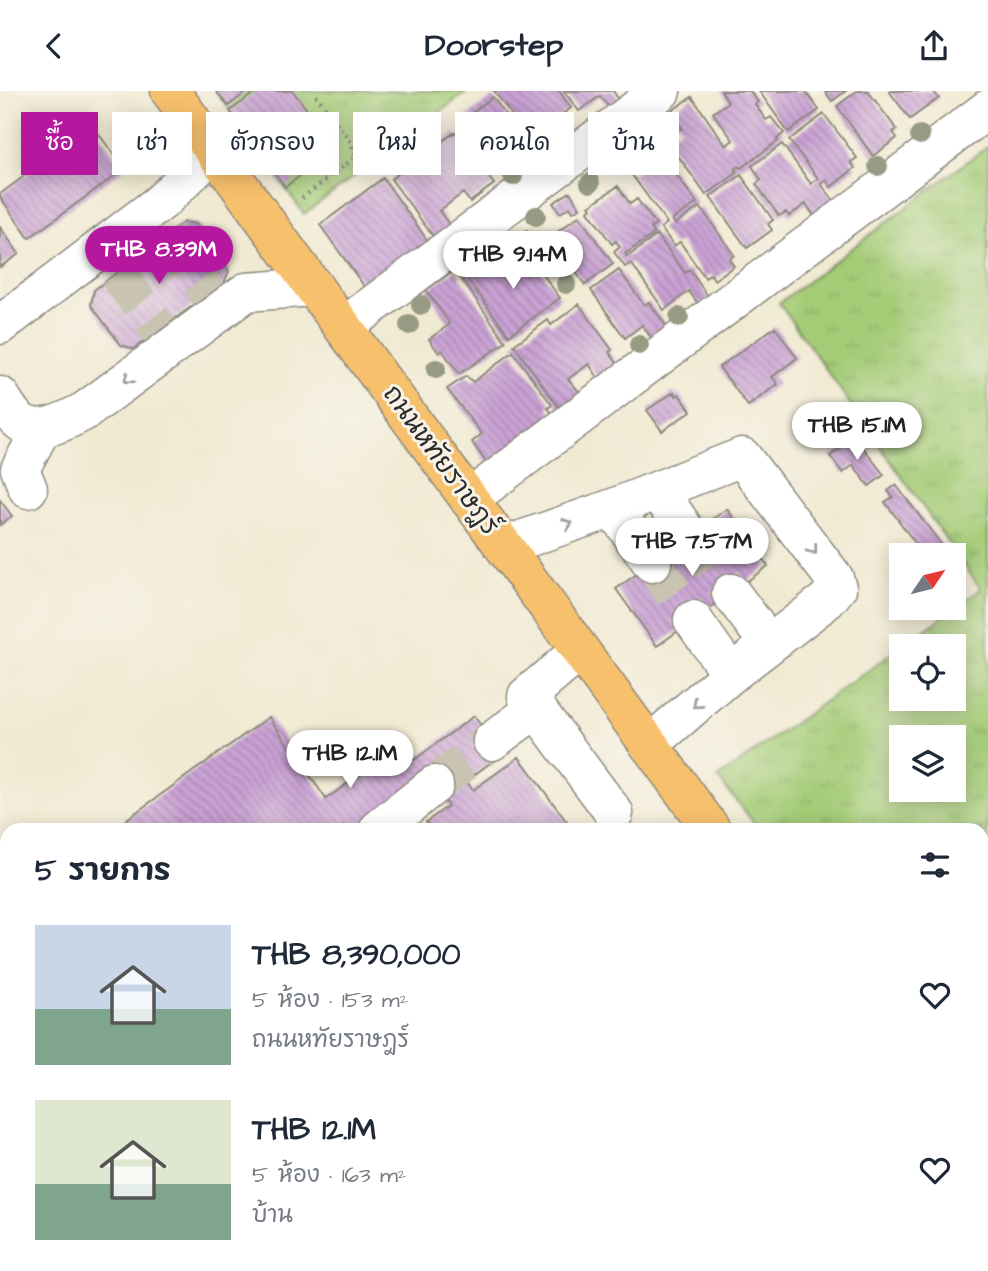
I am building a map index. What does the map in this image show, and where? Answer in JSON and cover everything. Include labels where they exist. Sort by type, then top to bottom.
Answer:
[{"type":"main road","name":"ถนนหทัยราษฎร์","points":[[170,91],[206,140]]},
{"type":"main road","name":"ถนนหทัยราษฎร์","points":[[232,175],[707,823]]},
{"type":"street","points":[[343,327],[661,91]]},
{"type":"street","points":[[469,499],[988,109]]},
{"type":"street","points":[[0,325],[107,261],[157,223],[206,161]]},
{"type":"street","points":[[0,396],[18,421],[42,428],[63,422],[85,411],[166,338],[215,302],[246,292],[314,287]]},
{"type":"street","points":[[28,489],[20,470],[42,428]]},
{"type":"street","points":[[504,546],[613,508],[742,457],[834,578],[837,589],[827,600],[731,674],[649,745]]},
{"type":"street","points":[[658,490],[689,536]]},
{"type":"street","points":[[613,508],[652,563]]},
{"type":"street","points":[[731,593],[769,644]]},
{"type":"street","points":[[693,620],[731,674]]},
{"type":"street","points":[[580,651],[527,696],[614,813]]},
{"type":"street","points":[[492,741],[537,708]]},
{"type":"street","points":[[386,823],[434,785]]},
{"type":"path","points":[[302,198],[356,156],[351,142],[313,91]]},
{"type":"green space","points":[[216,91],[468,91],[440,112],[353,112],[353,175],[356,175],[304,214],[276,175],[339,175],[339,112],[231,112]]},
{"type":"green space","points":[[988,146],[988,823],[754,823],[718,778],[889,656],[889,711],[966,711],[966,634],[919,634],[939,620],[966,620],[966,600],[981,589],[966,568],[966,543],[949,543],[779,303]]},
{"type":"building","points":[[216,91],[248,91],[228,106]]},
{"type":"building","points":[[257,91],[293,91],[308,111],[231,112]]},
{"type":"building","points":[[494,91],[559,91],[571,108],[565,112],[510,112]]},
{"type":"building","points":[[564,91],[613,91],[621,103],[611,110],[600,96],[579,111]]},
{"type":"building","points":[[721,91],[750,91],[766,120],[771,117],[784,133],[778,141],[741,168],[739,166],[735,169],[737,173],[706,195],[679,157],[679,130],[682,128],[679,124],[679,112],[670,112],[692,97],[726,146],[733,140],[713,113],[728,102]]},
{"type":"building","points":[[759,91],[805,91],[819,110],[788,132]]},
{"type":"building","points":[[825,91],[846,91],[832,101]]},
{"type":"building","points":[[857,91],[868,91],[897,130],[893,132],[897,138],[873,156],[837,106]]},
{"type":"building","points":[[889,91],[933,91],[939,98],[910,119]]},
{"type":"building","points":[[493,97],[504,112],[473,112]]},
{"type":"building","points":[[824,114],[857,158],[851,162],[855,168],[831,187],[826,180],[821,184],[835,202],[815,217],[806,204],[789,216],[786,212],[779,216],[756,184],[761,180],[752,166],[782,144],[811,184],[818,178],[789,140]]},
{"type":"building","points":[[455,132],[455,175],[487,175],[494,184],[470,202],[463,193],[439,211],[454,231],[438,243],[391,179],[396,175],[441,175],[441,142]]},
{"type":"building","points":[[98,133],[112,152],[112,175],[116,175],[29,238],[0,194],[26,175],[98,175]]},
{"type":"building","points":[[276,175],[301,175],[285,187]]},
{"type":"building","points":[[632,175],[677,175],[697,203],[672,220],[675,224],[700,207],[734,255],[729,259],[734,266],[714,280],[711,274],[705,278],[680,242],[674,246],[661,228],[667,223]]},
{"type":"building","points":[[741,175],[773,220],[768,224],[772,230],[747,248],[710,197]]},
{"type":"building","points":[[383,178],[430,244],[367,290],[320,225]]},
{"type":"building","points":[[618,186],[630,204],[637,199],[656,225],[651,228],[654,234],[625,254],[627,257],[657,235],[685,273],[690,270],[709,298],[699,305],[689,291],[664,310],[631,263],[625,267],[614,252],[620,247],[616,241],[612,244],[588,211],[591,208],[589,206]]},
{"type":"building","points":[[570,192],[580,208],[573,212],[570,207],[560,213],[553,203]]},
{"type":"building","points":[[579,216],[613,264],[585,285],[551,237]]},
{"type":"building","points":[[184,222],[196,224],[229,271],[224,283],[133,349],[121,345],[91,305],[94,290]]},
{"type":"building","points":[[0,227],[19,254],[0,267]]},
{"type":"building","points":[[527,231],[535,241],[526,248],[518,238]]},
{"type":"building","points":[[528,254],[560,298],[509,335],[464,274],[489,256],[501,273]]},
{"type":"building","points":[[455,270],[506,342],[459,374],[442,350],[439,353],[429,339],[450,324],[426,290]]},
{"type":"building","points":[[619,270],[644,305],[649,302],[669,330],[653,340],[642,325],[625,338],[591,290]]},
{"type":"building","points":[[579,304],[612,350],[609,352],[620,367],[600,381],[589,364],[568,379],[584,397],[563,413],[514,345],[548,320],[551,325]]},
{"type":"building","points":[[775,327],[797,358],[772,377],[778,384],[748,406],[719,367]]},
{"type":"building","points":[[513,352],[552,405],[548,408],[554,416],[488,465],[472,442],[482,434],[447,389],[466,376],[473,382]]},
{"type":"building","points":[[674,392],[676,396],[679,394],[691,411],[662,431],[647,410]]},
{"type":"building","points":[[856,438],[884,475],[869,486],[853,465],[843,473],[830,456]]},
{"type":"building","points":[[896,485],[940,543],[915,543],[885,502],[893,497],[888,491]]},
{"type":"building","points":[[0,500],[12,516],[0,525]]},
{"type":"building","points":[[727,509],[768,566],[657,646],[616,589]]},
{"type":"building","points":[[474,716],[502,754],[466,781],[473,790],[519,757],[568,823],[427,823],[448,806],[434,785],[372,823],[121,823],[269,717],[326,799],[401,745],[414,760]]},
{"type":"tunnel","points":[[166,235],[209,294]]},
{"type":"tunnel","points":[[117,273],[160,330]]},
{"type":"tunnel","points":[[689,536],[731,593]]},
{"type":"tunnel","points":[[652,563],[693,620]]},
{"type":"tunnel","points":[[434,785],[492,741]]}]
